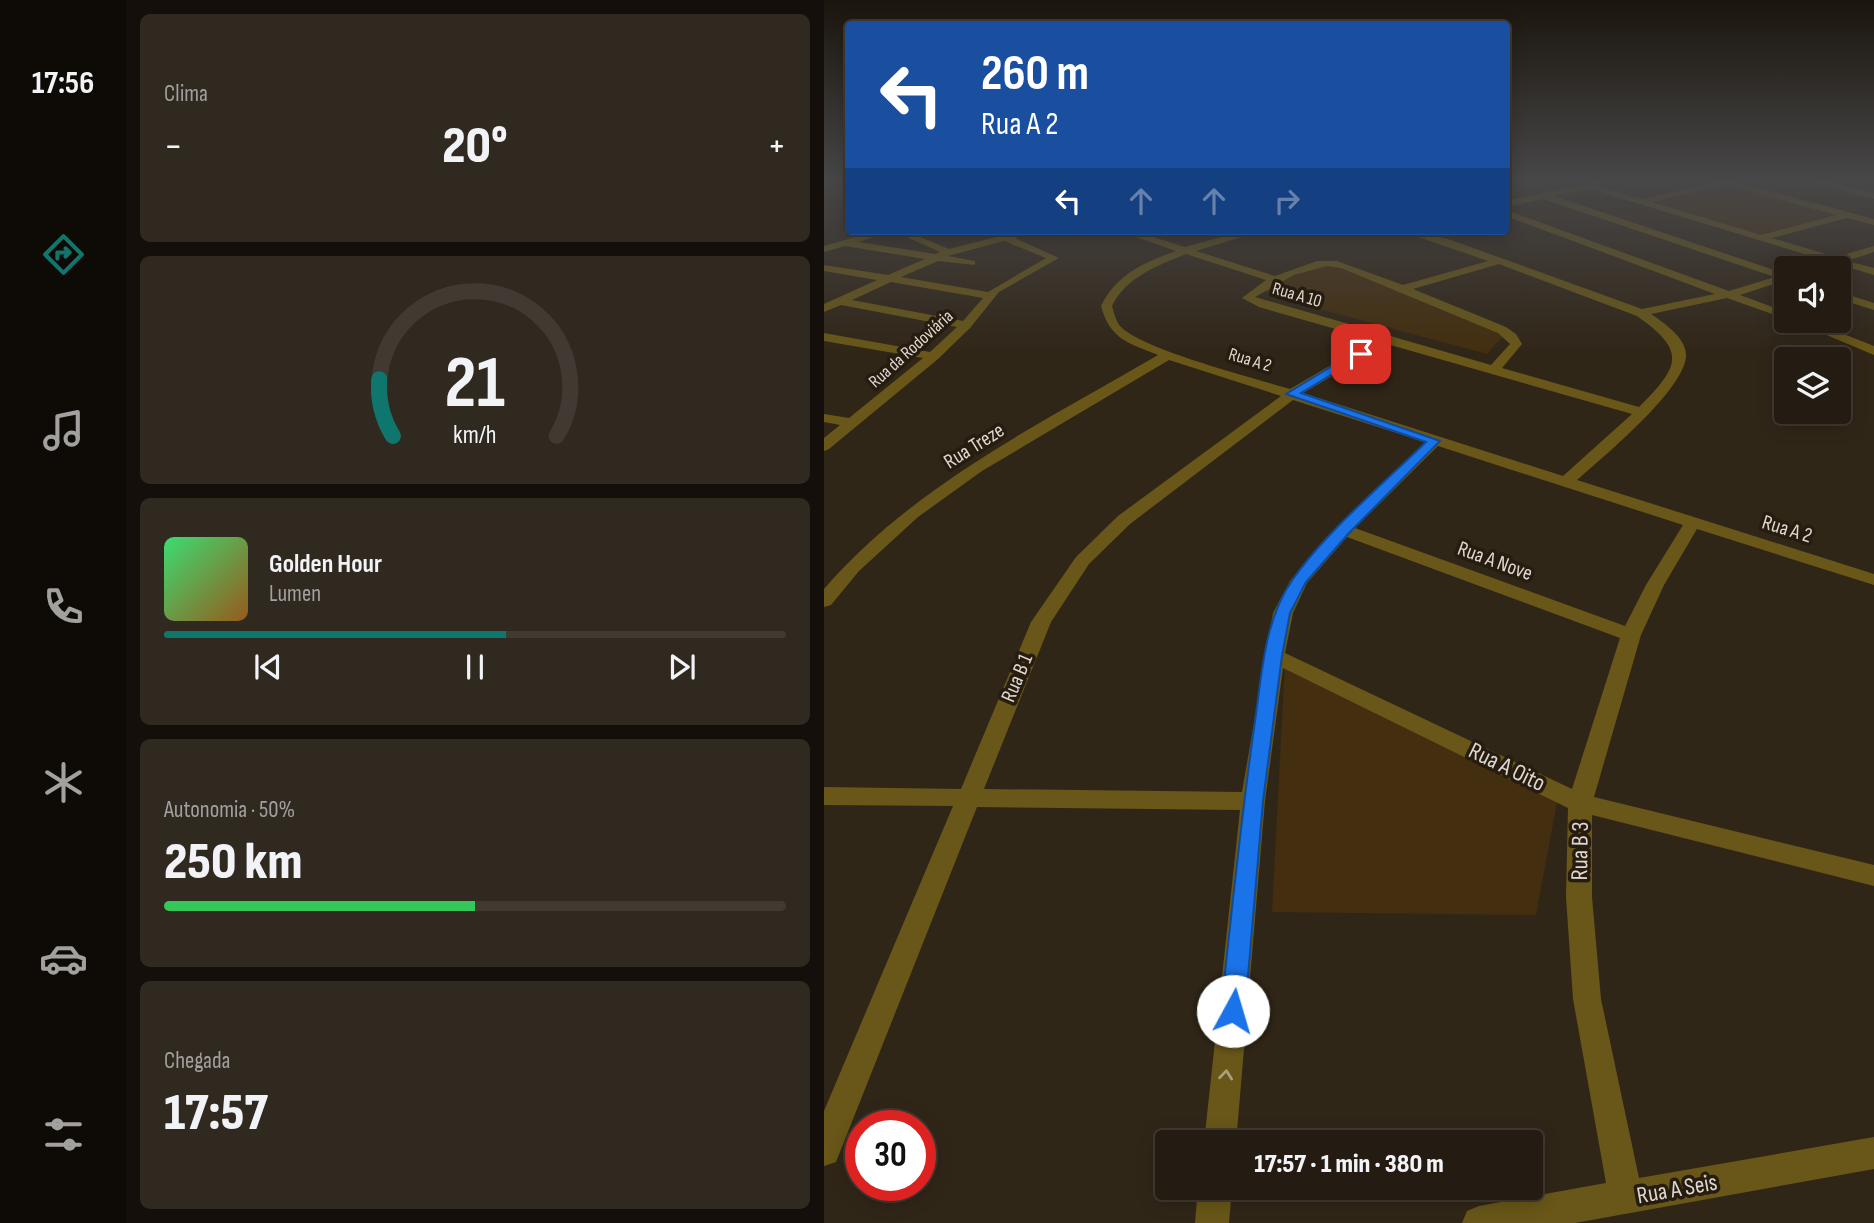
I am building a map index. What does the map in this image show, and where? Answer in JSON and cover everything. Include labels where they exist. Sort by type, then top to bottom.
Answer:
[{"type":"street","points":[[824,249],[862,238]]},
{"type":"street","points":[[845,243],[971,263],[915,238]]},
{"type":"street","points":[[824,308],[949,252],[1003,238]]},
{"type":"street","name":"Rua da Rodoviária","points":[[824,446],[933,356],[966,324],[988,295],[1054,258],[1010,238]]},
{"type":"street","points":[[1144,238],[1277,280]]},
{"type":"street","name":"Rua A 2","points":[[1232,238],[1184,252],[1136,272],[1118,284],[1108,295],[1106,309],[1112,324],[1131,339],[1168,355],[1874,580]]},
{"type":"street","points":[[1428,238],[1641,313],[1667,335],[1680,356],[1676,376],[1642,412],[1567,481]]},
{"type":"street","points":[[1576,238],[1774,311]]},
{"type":"street","points":[[1670,238],[1774,273]]},
{"type":"street","points":[[1759,238],[1818,256]]},
{"type":"street","points":[[1851,256],[1874,249]]},
{"type":"street","points":[[1402,289],[1498,261]]},
{"type":"street","name":"Rua A 10","points":[[1494,370],[1516,344],[1512,337],[1502,330],[1334,262],[1309,266],[1250,294],[1248,298],[1263,305],[1642,412]]},
{"type":"street","points":[[1851,266],[1874,272]]},
{"type":"street","points":[[824,268],[988,295]]},
{"type":"street","points":[[1641,313],[1731,294],[1774,281]]},
{"type":"street","points":[[824,298],[966,324]]},
{"type":"street","points":[[1851,299],[1874,307]]},
{"type":"street","points":[[1829,333],[1874,351]]},
{"type":"street","points":[[824,337],[933,356]]},
{"type":"street","name":"Rua B 1","points":[[824,1150],[1042,622],[1082,561],[1124,520],[1292,394],[1384,340]]},
{"type":"street","name":"Rua Treze","points":[[824,601],[853,567],[912,513],[976,468],[1168,355]]},
{"type":"street","points":[[824,418],[852,423]]},
{"type":"street","points":[[1221,1130],[1253,801],[1282,613],[1299,581],[1344,530],[1434,441]]},
{"type":"street","name":"Rua B 3","points":[[1626,1199],[1587,999],[1579,897],[1580,803],[1608,703],[1631,635],[1655,585],[1692,523]]},
{"type":"street","name":"Rua A Nove","points":[[1344,530],[1631,635]]},
{"type":"street","name":"Rua A Oito","points":[[1274,656],[1580,803],[1874,876]]},
{"type":"street","points":[[824,796],[1253,801]]},
{"type":"street","name":"Rua A Seis","points":[[1479,1223],[1874,1153]]},
{"type":"street","points":[[1212,1223],[1214,1200]]},
{"type":"shaded area","points":[[1327,262],[1505,334],[1487,354],[1271,296],[1265,291],[1265,288]]},
{"type":"shaded area","points":[[1285,663],[1558,797],[1536,915],[1272,912]]},
{"type":"route","points":[[1233,1011],[1253,801],[1282,613],[1299,581],[1344,530],[1434,441],[1292,394],[1361,354]]}]
